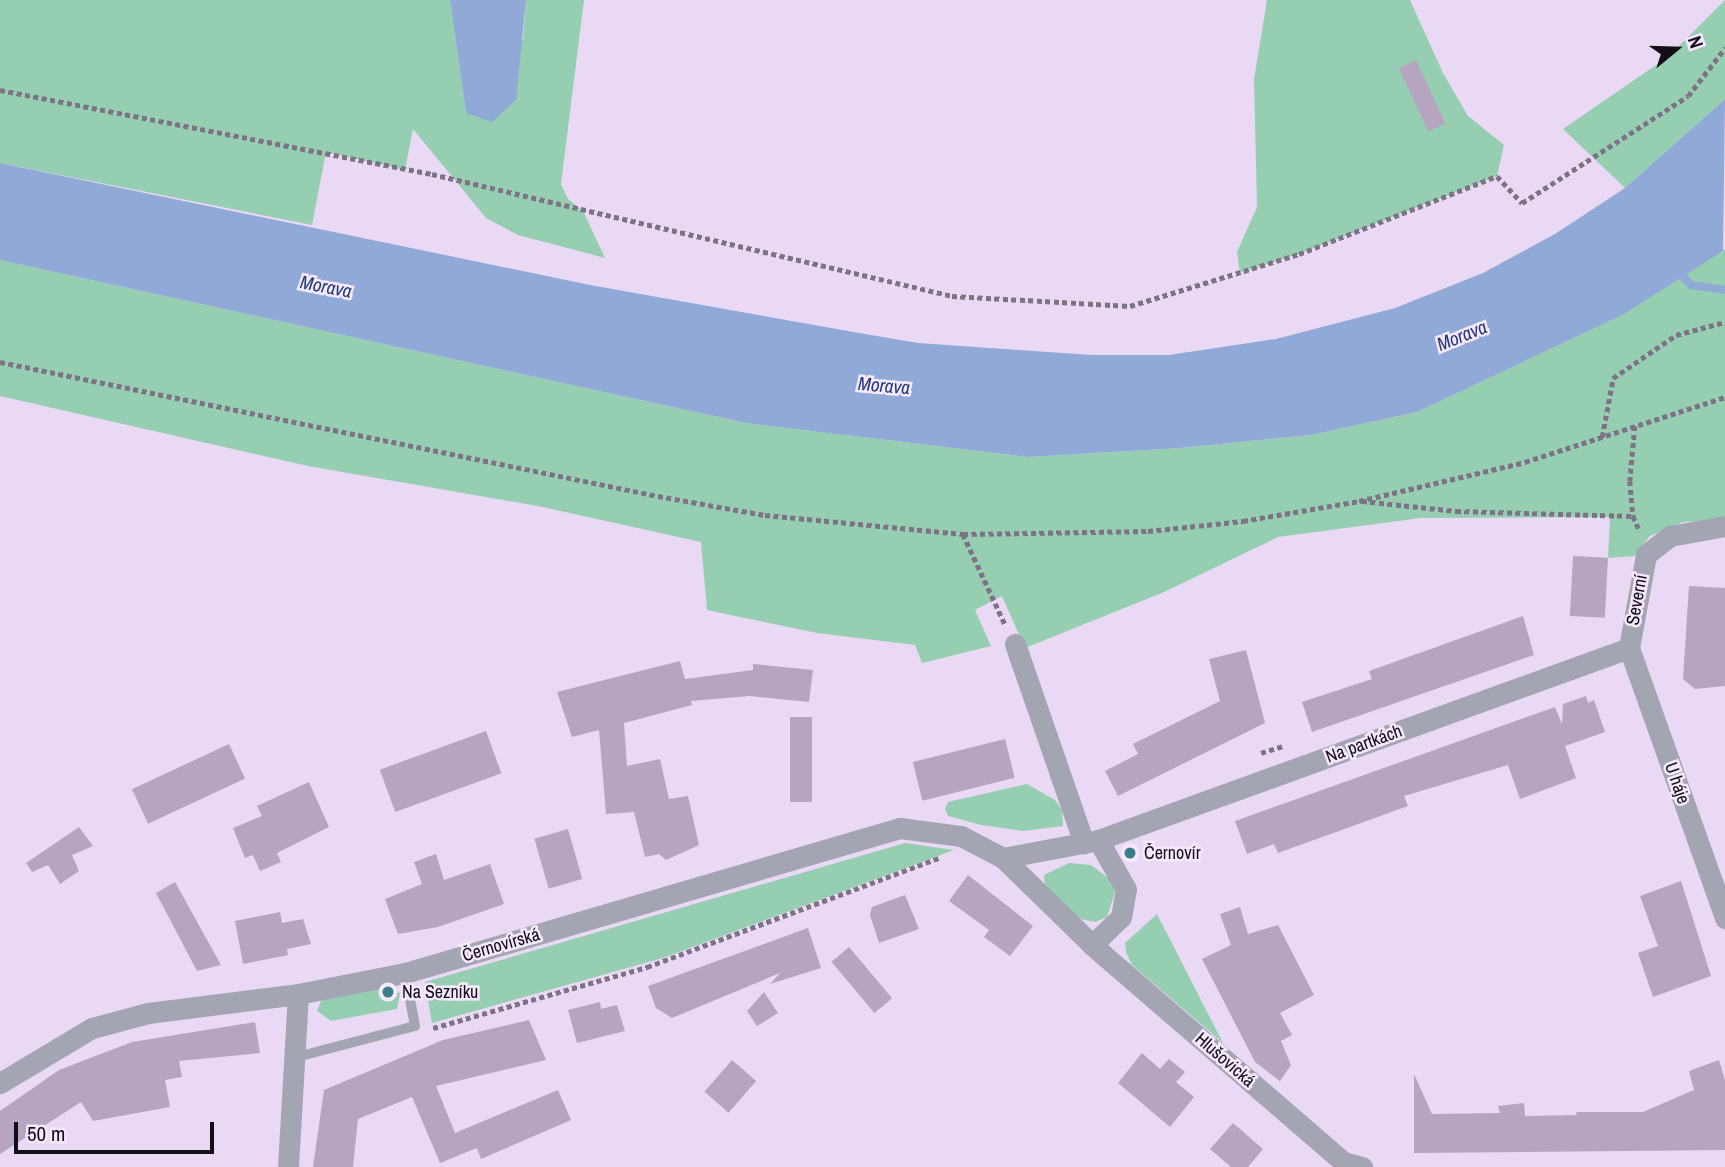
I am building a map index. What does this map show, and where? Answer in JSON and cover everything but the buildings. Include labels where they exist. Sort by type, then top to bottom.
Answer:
[{"type":"street","name":"Severní","points":[[1629,648],[1649,551],[1671,536],[1725,526]]},
{"type":"street","points":[[1015,644],[1091,841],[1126,889],[1121,917],[1092,945]]},
{"type":"street","name":"Na partkách","points":[[1003,858],[1091,841],[1629,648]]},
{"type":"street","name":"U háje","points":[[1629,648],[1725,918]]},
{"type":"street","name":"Černovírská","points":[[0,1083],[92,1028],[148,1013],[298,994],[405,973],[900,828],[961,836],[1003,858]]},
{"type":"street","name":"Hlušovická","points":[[1003,858],[1092,945],[1349,1166]]},
{"type":"street","points":[[288,1167],[298,994]]},
{"type":"lane","points":[[293,1058],[415,1026],[405,973]]},
{"type":"path","points":[[0,90],[432,174],[952,296],[1130,306],[1299,254],[1497,176],[1522,203],[1688,96],[1725,48]]},
{"type":"path","points":[[1602,437],[1613,378],[1676,335],[1725,322]]},
{"type":"path","points":[[0,362],[658,496],[778,516],[963,534],[1147,531],[1243,521],[1359,501],[1525,462],[1725,397]]},
{"type":"path","points":[[1635,426],[1630,481],[1633,516],[1649,551]]},
{"type":"path","points":[[1359,501],[1456,511],[1633,516]]},
{"type":"path","points":[[963,534],[1015,644]]},
{"type":"path","points":[[415,1026],[434,1028],[647,967],[976,844]]},
{"type":"green space","points":[[0,0],[450,0],[466,113],[523,39],[526,0],[584,0],[561,184],[568,199],[583,211],[605,258],[518,235],[486,218],[413,129],[405,170],[326,152],[312,225],[0,163]]},
{"type":"green space","points":[[1267,0],[1410,0],[1443,73],[1468,116],[1504,145],[1497,176],[1299,254],[1240,273],[1237,252],[1257,207],[1254,79]]},
{"type":"green space","points":[[1725,0],[1725,99],[1625,188],[1563,129],[1669,56]]},
{"type":"green space","points":[[1725,249],[1725,520],[1683,522],[1650,536],[1634,556],[1608,558],[1610,517],[1421,518],[1278,537],[1164,592],[1025,648],[1002,596],[975,610],[991,646],[922,663],[915,645],[817,633],[707,610],[701,542],[538,506],[308,466],[0,396],[0,260],[746,423],[1028,457],[1180,448],[1311,435],[1417,412],[1623,314]]},
{"type":"green space","points":[[1027,784],[1055,800],[1062,810],[1063,826],[1023,831],[981,825],[948,816],[945,809],[948,802]]},
{"type":"green space","points":[[905,843],[954,850],[663,958],[432,1023],[425,982]]},
{"type":"green space","points":[[1069,863],[1091,865],[1111,880],[1115,892],[1107,917],[1095,922],[1081,919],[1045,887],[1044,875]]},
{"type":"green space","points":[[1157,914],[1223,1043],[1132,965],[1125,943]]},
{"type":"green space","points":[[388,986],[400,993],[397,1009],[331,1021],[317,1011],[322,999]]},
{"type":"water","points":[[450,0],[526,0],[516,100],[492,122],[466,113]]},
{"type":"water","name":"Morava","points":[[1725,99],[1723,251],[1624,314],[1417,412],[1311,435],[1180,448],[1028,457],[746,423],[0,260],[0,163],[590,285],[918,343],[1092,355],[1169,355],[1276,339],[1395,308],[1483,273],[1555,234],[1625,188]]},
{"type":"waterway","points":[[1676,269],[1691,285],[1725,290]]},
{"type":"place","name":"Černovír","points":[[1130,853]]},
{"type":"place","name":"Na Sezníku","points":[[388,992]]}]
